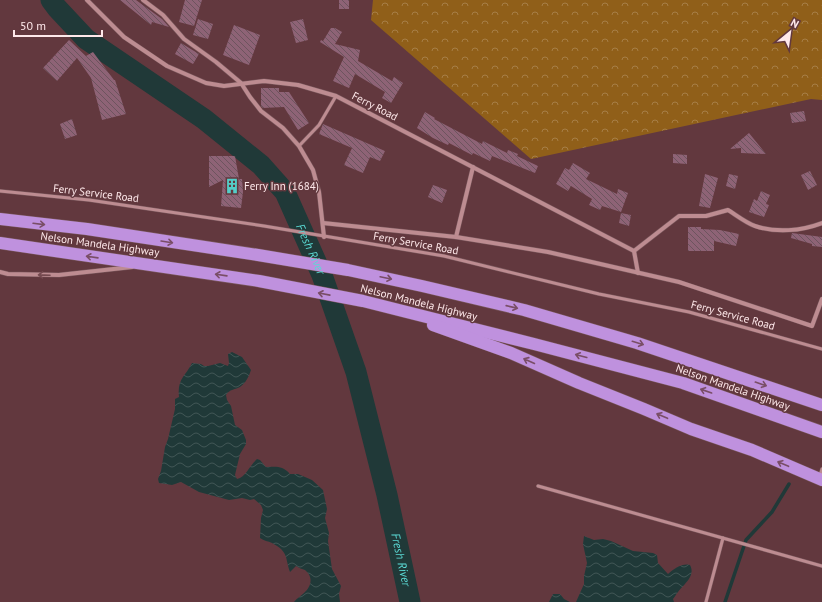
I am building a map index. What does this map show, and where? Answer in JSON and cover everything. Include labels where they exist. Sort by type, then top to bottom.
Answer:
[{"type":"highway","name":"Nelson Mandela Highway","points":[[0,219],[88,229],[348,270],[517,308],[637,343],[822,405]]},
{"type":"highway","name":"Nelson Mandela Highway","points":[[0,243],[259,281],[394,308],[683,383],[822,432]]},
{"type":"highway","points":[[394,308],[452,332],[511,353],[578,383],[691,429],[821,476]]},
{"type":"street","name":"Ferry Road","points":[[87,0],[124,37],[167,66],[206,83],[224,86],[264,81],[298,85],[336,96],[634,251]]},
{"type":"street","points":[[143,0],[163,15],[184,39],[216,62],[241,83],[261,111],[283,128],[299,146],[314,170],[319,192],[324,237]]},
{"type":"street","points":[[456,237],[473,168]]},
{"type":"street","points":[[638,273],[634,251],[679,216],[706,216],[728,210],[754,226],[777,230],[792,230],[812,227],[822,223]]},
{"type":"street","points":[[323,223],[456,237],[548,252],[679,282],[812,326],[822,299]]},
{"type":"street","points":[[0,272],[8,274],[59,275],[152,265]]},
{"type":"lane","points":[[299,146],[319,125],[336,96]]},
{"type":"lane","name":"Ferry Service Road","points":[[0,191],[89,200],[264,226],[444,256],[599,294],[689,312],[822,349]]},
{"type":"lane","points":[[538,486],[822,566]]},
{"type":"lane","points":[[706,602],[723,538]]},
{"type":"green space","points":[[373,0],[822,0],[822,100],[811,99],[531,159],[371,20]]},
{"type":"water","points":[[232,352],[242,357],[251,370],[247,379],[240,387],[226,395],[231,406],[235,425],[242,430],[246,440],[246,444],[240,454],[235,475],[237,479],[243,476],[257,459],[260,460],[266,467],[282,468],[290,474],[298,474],[312,480],[323,490],[327,509],[325,518],[329,533],[328,541],[332,569],[341,586],[339,594],[340,602],[294,602],[310,585],[310,576],[305,570],[296,566],[290,572],[284,552],[272,543],[260,538],[263,510],[261,505],[254,499],[250,500],[242,498],[229,500],[199,492],[181,482],[172,485],[159,483],[158,479],[175,409],[175,399],[179,397],[179,386],[182,378],[192,363],[208,366],[220,363],[228,366],[228,354]]},
{"type":"water","points":[[584,536],[594,540],[603,539],[611,541],[633,551],[653,553],[657,555],[658,563],[668,574],[675,568],[687,565],[690,565],[692,573],[673,599],[674,602],[576,602],[584,584],[587,563],[583,544]]},
{"type":"water","points":[[553,594],[560,594],[564,599],[570,602],[549,602]]},
{"type":"building","points":[[120,0],[136,0],[162,19],[169,27],[152,22],[151,25]]},
{"type":"building","points":[[185,0],[202,0],[194,26],[179,22]]},
{"type":"building","points":[[339,0],[349,0],[349,9],[339,9]]},
{"type":"building","points":[[198,19],[213,24],[208,39],[193,35]]},
{"type":"building","points":[[303,19],[308,40],[296,43],[290,22]]},
{"type":"building","points":[[234,25],[260,35],[249,65],[223,55]]},
{"type":"building","points":[[331,28],[335,28],[342,32],[335,44],[360,50],[358,61],[392,81],[394,77],[403,83],[391,103],[382,98],[385,92],[355,74],[349,88],[333,81],[344,57],[320,42],[321,40],[323,41]]},
{"type":"building","points":[[69,40],[86,56],[93,52],[115,80],[126,114],[102,120],[91,78],[77,58],[57,81],[43,68]]},
{"type":"building","points":[[181,43],[199,54],[193,64],[175,54]]},
{"type":"building","points":[[261,88],[279,88],[279,92],[289,92],[309,123],[298,130],[284,107],[263,108],[261,106]]},
{"type":"building","points":[[804,111],[806,121],[792,123],[790,113]]},
{"type":"building","points":[[425,112],[435,118],[434,119],[482,144],[483,141],[507,153],[508,150],[518,154],[517,156],[538,166],[535,173],[492,156],[490,161],[473,153],[472,155],[449,143],[448,145],[433,138],[417,128]]},
{"type":"building","points":[[72,119],[77,135],[65,139],[60,124]]},
{"type":"building","points":[[323,124],[385,151],[380,161],[370,157],[363,173],[344,165],[352,148],[319,134]]},
{"type":"building","points":[[749,133],[766,154],[741,153],[741,148],[730,149]]},
{"type":"building","points":[[673,154],[687,155],[687,164],[673,163]]},
{"type":"building","points":[[209,156],[235,156],[239,179],[242,179],[243,192],[241,208],[221,206],[223,180],[209,187]]},
{"type":"building","points":[[573,163],[590,173],[586,179],[617,194],[618,189],[628,193],[621,212],[602,206],[600,210],[589,205],[592,199],[571,186],[568,191],[556,184],[565,168],[569,170]]},
{"type":"building","points":[[810,171],[817,185],[808,190],[801,175]]},
{"type":"building","points":[[705,174],[718,178],[710,208],[699,206]]},
{"type":"building","points":[[729,174],[738,176],[735,189],[726,186]]},
{"type":"building","points":[[433,185],[447,190],[442,203],[428,197]]},
{"type":"building","points":[[761,191],[770,195],[766,204],[769,205],[764,217],[749,212],[754,199],[757,201]]},
{"type":"building","points":[[621,213],[631,215],[629,226],[619,223]]},
{"type":"building","points":[[688,227],[701,227],[701,229],[720,230],[739,234],[736,246],[714,241],[714,251],[688,251]]},
{"type":"building","points":[[792,233],[822,237],[822,247],[812,246],[812,244],[791,238]]},
{"type":"waterway","name":"Fresh River","points":[[51,0],[86,39],[204,119],[261,165],[285,192],[322,275],[356,372],[387,495],[410,602]]},
{"type":"waterway","points":[[725,602],[746,540],[772,512],[789,484]]},
{"type":"place","name":"Ferry Inn (1684)","points":[[232,186]]}]
